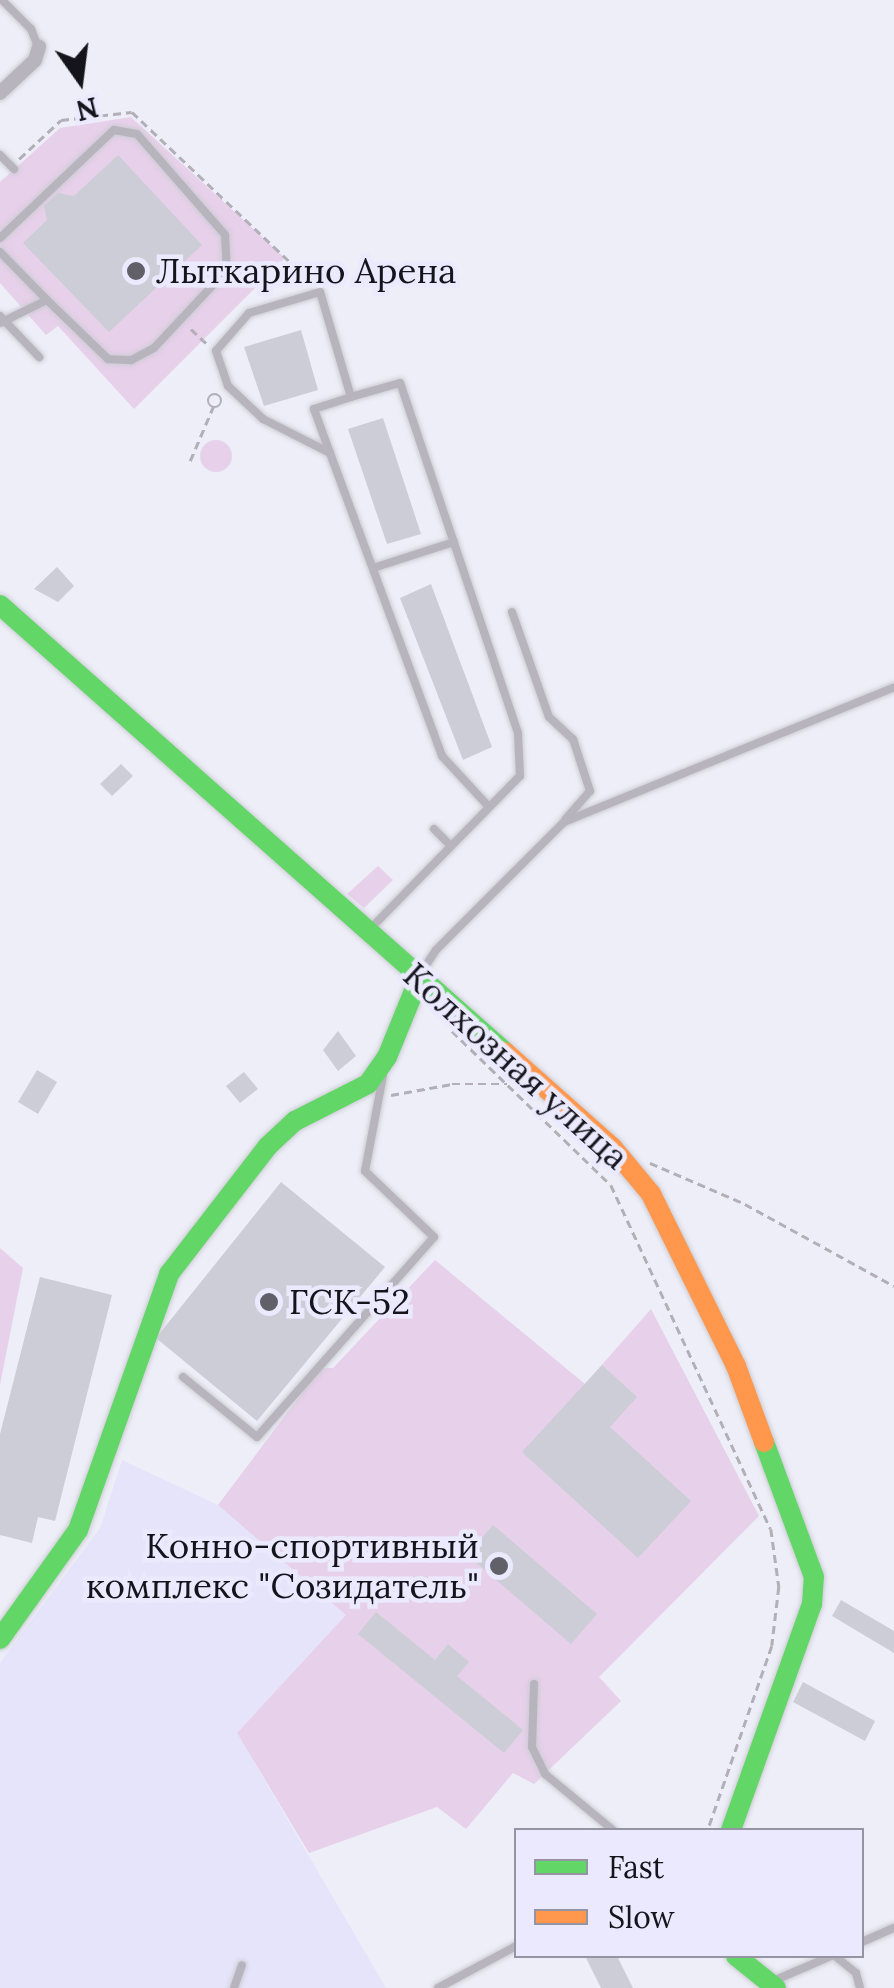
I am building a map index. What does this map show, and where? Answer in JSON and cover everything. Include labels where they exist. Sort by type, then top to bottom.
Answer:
[{"type":"street","points":[[0,93],[36,60],[38,48]]},
{"type":"street","name":"Колхозная улица","points":[[0,605],[612,1147],[651,1194],[736,1366],[790,1496],[815,1590],[731,1828]]},
{"type":"street","points":[[0,1639],[78,1530],[140,1342],[169,1274],[199,1243],[268,1146],[295,1120],[368,1084],[387,1057],[420,976]]},
{"type":"street","points":[[738,1958],[772,1986]]},
{"type":"lane","points":[[2,0],[32,29],[38,48]]},
{"type":"lane","points":[[0,238],[114,130],[137,134],[225,236],[230,252],[227,270],[154,348],[131,360],[108,358],[0,252]]},
{"type":"lane","points":[[0,155],[14,170]]},
{"type":"lane","points":[[330,454],[263,419],[228,386],[216,351],[250,313],[320,292],[351,397]]},
{"type":"lane","points":[[39,357],[2,320],[47,300]]},
{"type":"lane","points":[[367,932],[520,776],[518,734],[400,382],[314,409],[442,756],[489,806]]},
{"type":"lane","points":[[373,568],[454,542]]},
{"type":"lane","points":[[420,976],[436,950],[590,791],[573,739],[549,717],[512,612]]},
{"type":"lane","points":[[564,822],[894,686]]},
{"type":"lane","points":[[434,828],[451,846]]},
{"type":"lane","points":[[183,1377],[257,1437],[434,1237],[365,1172],[387,1057]]},
{"type":"lane","points":[[534,1684],[532,1747],[544,1774],[611,1828]]},
{"type":"lane","points":[[864,1941],[894,1928]]},
{"type":"lane","points":[[438,1988],[514,1947]]},
{"type":"lane","points":[[772,1986],[829,1958]]},
{"type":"lane","points":[[836,1958],[856,1973],[860,1988]]},
{"type":"lane","points":[[234,1988],[242,1965]]},
{"type":"path","points":[[180,319],[203,340]]},
{"type":"path","points":[[190,460],[212,407]]},
{"type":"path","points":[[450,1028],[592,1160],[623,1205],[772,1529],[778,1572],[772,1646],[709,1828]]},
{"type":"path","points":[[379,1097],[452,1084],[509,1084]]},
{"type":"path","points":[[645,1161],[745,1204],[894,1286]]},
{"type":"shaded area","name":"Лыткарино Арена","points":[[131,117],[285,258],[134,409],[58,326],[46,335],[0,283],[0,182],[60,128]]},
{"type":"shaded area","points":[[216,440],[227,445],[232,456],[227,467],[216,472],[205,467],[200,456],[205,445]]},
{"type":"shaded area","points":[[378,866],[393,880],[364,908],[347,894]]},
{"type":"shaded area","points":[[0,1248],[23,1268],[0,1385]]},
{"type":"shaded area","name":"Конно-спортивный комплекс \"Созидатель\"","points":[[435,1260],[585,1384],[651,1309],[759,1516],[599,1677],[621,1701],[534,1784],[513,1773],[466,1829],[437,1807],[309,1853],[237,1733],[346,1615],[218,1505],[321,1368],[333,1368]]},
{"type":"shaded area","points":[[122,1460],[218,1505],[347,1615],[237,1733],[386,1988],[0,1988],[0,1663],[100,1528]]},
{"type":"building","points":[[118,155],[202,245],[109,332],[23,243],[47,220],[44,206],[58,193],[74,196]]},
{"type":"building","points":[[301,330],[318,390],[264,406],[244,347]]},
{"type":"building","points":[[383,418],[421,534],[387,544],[348,429]]},
{"type":"building","points":[[57,567],[74,586],[58,602],[34,589]]},
{"type":"building","points":[[431,584],[492,747],[463,760],[400,598]]},
{"type":"building","points":[[121,764],[133,776],[112,796],[100,784]]},
{"type":"building","points":[[338,1031],[356,1056],[338,1071],[323,1050]]},
{"type":"building","points":[[37,1070],[57,1082],[38,1114],[18,1102]]},
{"type":"building","points":[[244,1072],[258,1089],[240,1103],[226,1086]]},
{"type":"building","name":"ГСК-52","points":[[281,1182],[385,1267],[257,1421],[156,1338]]},
{"type":"building","points":[[40,1277],[112,1295],[55,1521],[38,1517],[32,1543],[0,1535],[0,1434]]},
{"type":"building","points":[[602,1365],[637,1397],[610,1427],[691,1501],[638,1558],[522,1452]]},
{"type":"building","points":[[493,1525],[597,1614],[571,1644],[467,1555]]},
{"type":"building","points":[[841,1600],[894,1631],[894,1653],[832,1616]]},
{"type":"building","points":[[376,1612],[435,1660],[448,1644],[469,1662],[457,1676],[523,1730],[504,1753],[358,1634]]},
{"type":"building","points":[[803,1682],[875,1721],[865,1741],[793,1702]]},
{"type":"building","points":[[586,1958],[618,1958],[633,1988],[601,1988]]},
{"type":"traffic: fast","points":[[0,605],[505,1052]]},
{"type":"traffic: fast","points":[[0,1639],[78,1530],[169,1274],[268,1146],[295,1121],[368,1084],[387,1057],[420,976]]},
{"type":"traffic: fast","points":[[732,1828],[812,1604],[814,1577],[764,1442]]},
{"type":"traffic: fast","points":[[738,1958],[776,1988]]},
{"type":"traffic: slow","points":[[505,1052],[612,1147],[651,1194],[736,1366],[764,1442]]},
{"type":"place","name":"Лыткарино Арена","points":[[136,271]]},
{"type":"place","name":"ГСК-52","points":[[269,1302]]},
{"type":"place","name":"Конно-спортивный комплекс \"Созидатель\"","points":[[499,1566]]}]
